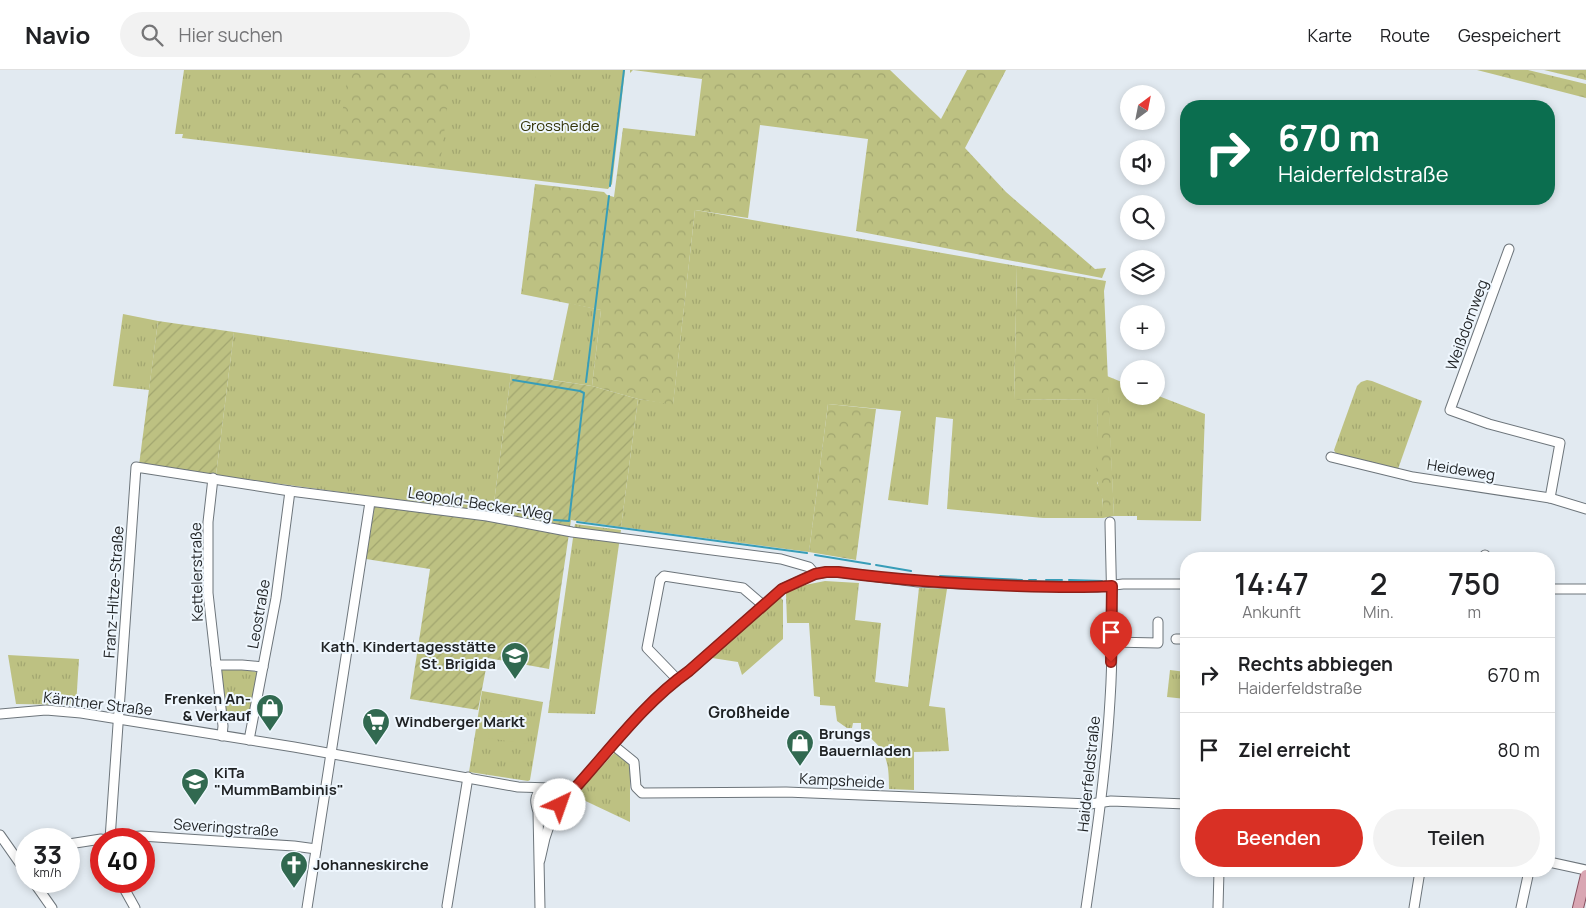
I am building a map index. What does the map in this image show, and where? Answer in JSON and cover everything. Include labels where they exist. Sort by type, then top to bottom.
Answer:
[{"type":"main road","points":[[1578,908],[1586,875]]},
{"type":"street","name":"Weißdornweg","points":[[1509,249],[1450,410],[1489,424],[1560,443],[1550,498]]},
{"type":"street","name":"Heideweg","points":[[1332,458],[1413,477],[1550,498],[1586,509]]},
{"type":"street","name":"Leopold-Becker-Weg","points":[[136,467],[290,491],[487,516],[572,532],[781,559],[809,568],[815,574]]},
{"type":"street","name":"Franz-Hitze-Straße","points":[[108,828],[119,719],[136,467]]},
{"type":"street","name":"Kettelerstraße","points":[[213,478],[208,522],[208,593],[223,726],[222,736]]},
{"type":"street","name":"Leostraße","points":[[249,740],[276,598],[290,491]]},
{"type":"street","points":[[307,908],[370,502]]},
{"type":"street","name":"Haiderfeldstraße","points":[[1086,908],[1100,803],[1110,700],[1112,586],[1110,522]]},
{"type":"street","points":[[540,860],[550,823],[558,809],[631,723],[677,679],[689,671],[782,589],[815,574],[838,572],[918,582],[961,584],[1112,586],[1124,584],[1180,584]]},
{"type":"street","points":[[677,679],[647,648],[660,580],[664,576],[743,588],[763,605]]},
{"type":"street","points":[[1555,589],[1586,589]]},
{"type":"street","points":[[1112,642],[1158,643],[1158,622]]},
{"type":"street","points":[[216,665],[242,664],[263,667]]},
{"type":"street","name":"Kärntner Straße","points":[[0,714],[46,710],[119,719],[518,787],[541,789]]},
{"type":"street","name":"Kampsheide","points":[[613,745],[634,762],[636,787],[642,793],[786,792],[945,800],[1090,804],[1111,801],[1180,804]]},
{"type":"street","points":[[447,906],[468,777]]},
{"type":"street","points":[[518,787],[535,802]]},
{"type":"street","points":[[540,908],[538,812],[535,802],[537,794],[541,789],[550,788],[558,793],[569,792],[576,787]]},
{"type":"street","points":[[538,812],[546,817],[558,809],[560,798],[558,793]]},
{"type":"street","points":[[0,835],[15,856]]},
{"type":"street","name":"Severingstraße","points":[[155,837],[316,849]]},
{"type":"street","points":[[1555,863],[1586,870]]},
{"type":"street","points":[[1218,908],[1219,877]]},
{"type":"street","points":[[1414,908],[1419,877]]},
{"type":"street","points":[[1521,908],[1528,877]]},
{"type":"street","points":[[41,893],[52,908]]},
{"type":"street","points":[[127,893],[135,908]]},
{"type":"green space","name":"Grossheide","points":[[184,70],[625,70],[612,184],[608,189],[182,138],[183,134],[175,134]]},
{"type":"green space","points":[[348,70],[452,70],[440,166],[337,154]]},
{"type":"green space","points":[[537,70],[551,70],[550,82],[535,81]]},
{"type":"green space","points":[[633,70],[890,70],[941,119],[967,70],[1006,70],[965,148],[1006,192],[1095,269],[1106,268],[1102,278],[856,231],[868,139],[760,125],[748,218],[695,210],[673,405],[638,399],[592,386],[601,310],[521,294],[535,184],[604,192],[614,197],[623,128],[695,136],[702,79]]},
{"type":"green space","points":[[1477,70],[1528,70],[1586,84],[1586,98]]},
{"type":"green space","points":[[1544,70],[1586,70],[1586,80]]},
{"type":"green space","points":[[695,210],[1017,266],[1014,400],[1098,399],[1097,483],[1102,496],[1103,518],[1043,518],[947,509],[953,419],[936,417],[928,505],[888,500],[901,411],[828,404],[809,552],[621,527],[638,399],[673,404]]},
{"type":"green space","points":[[1017,266],[1106,281],[1104,291],[1114,516],[1103,518],[1103,501],[1096,478],[1098,399],[1014,400]]},
{"type":"green space","points":[[569,303],[601,310],[592,386],[553,380]]},
{"type":"green space","points":[[123,314],[158,321],[149,390],[113,386]]},
{"type":"green space","points":[[158,321],[234,332],[216,475],[139,465]]},
{"type":"green space","points":[[234,332],[511,374],[493,510],[376,497],[216,475]]},
{"type":"green space","points":[[511,374],[592,386],[638,399],[621,527],[571,520],[549,669],[488,658],[478,710],[410,699],[430,569],[366,559],[376,497],[493,510]]},
{"type":"green space","points":[[1107,376],[1120,381],[1120,405],[1165,405],[1165,398],[1205,414],[1201,521],[1137,520],[1137,516],[1114,516]]},
{"type":"green space","points":[[1367,380],[1422,401],[1398,469],[1337,456],[1334,450],[1357,386]]},
{"type":"green space","points":[[828,404],[876,409],[856,560],[809,552]]},
{"type":"green space","points":[[575,524],[621,530],[595,714],[548,713]]},
{"type":"green space","points":[[825,581],[859,583],[855,620],[881,623],[875,682],[908,687],[919,588],[947,589],[929,706],[945,708],[949,751],[914,752],[914,790],[889,789],[887,762],[876,743],[861,731],[861,723],[853,723],[852,728],[847,728],[837,721],[835,706],[820,705],[820,697],[814,696],[809,623],[787,623],[786,593],[805,585]]},
{"type":"green space","points":[[780,597],[783,600],[783,639],[742,675],[738,662],[712,658]]},
{"type":"green space","points":[[8,655],[79,659],[76,705],[16,704]]},
{"type":"green space","points":[[219,669],[258,672],[250,719],[225,718]]},
{"type":"green space","points":[[1170,670],[1180,671],[1180,698],[1167,697]]},
{"type":"green space","points":[[482,691],[543,702],[530,780],[469,772]]},
{"type":"green space","points":[[493,710],[531,716],[527,744],[488,738]]},
{"type":"green space","points":[[615,752],[630,764],[630,822],[575,796]]},
{"type":"green space","points":[[542,793],[553,794],[556,798],[543,813],[539,796]]},
{"type":"waterway","points":[[610,186],[624,70]]},
{"type":"waterway","points":[[586,382],[609,196]]},
{"type":"waterway","points":[[513,380],[584,393],[569,521],[554,520]]},
{"type":"waterway","points":[[577,522],[807,553]]},
{"type":"waterway","points":[[815,555],[870,564]]},
{"type":"waterway","points":[[876,565],[911,571]]},
{"type":"waterway","points":[[940,576],[1022,580]]},
{"type":"waterway","points":[[1029,580],[1036,580]]},
{"type":"waterway","points":[[1046,580],[1062,580]]},
{"type":"waterway","points":[[1069,580],[1102,581]]},
{"type":"place","name":"Kath. Kindertagesstätte St. Brigida","points":[[515,680]]},
{"type":"place","name":"Frenken An- & Verkauf","points":[[270,732]]},
{"type":"place","name":"Windberger Markt","points":[[376,746]]},
{"type":"place","name":"Brungs Bauernladen","points":[[800,767]]},
{"type":"place","name":"KiTa \"MummBambinis\"","points":[[195,806]]},
{"type":"place","name":"Johanneskirche","points":[[294,889]]},
{"type":"district","name":"Großheide","points":[[749,712]]},
{"type":"route","points":[[560,805],[631,723],[677,679],[689,671],[782,589],[815,574],[838,572],[918,582],[961,584],[1112,586],[1111,662]]}]
